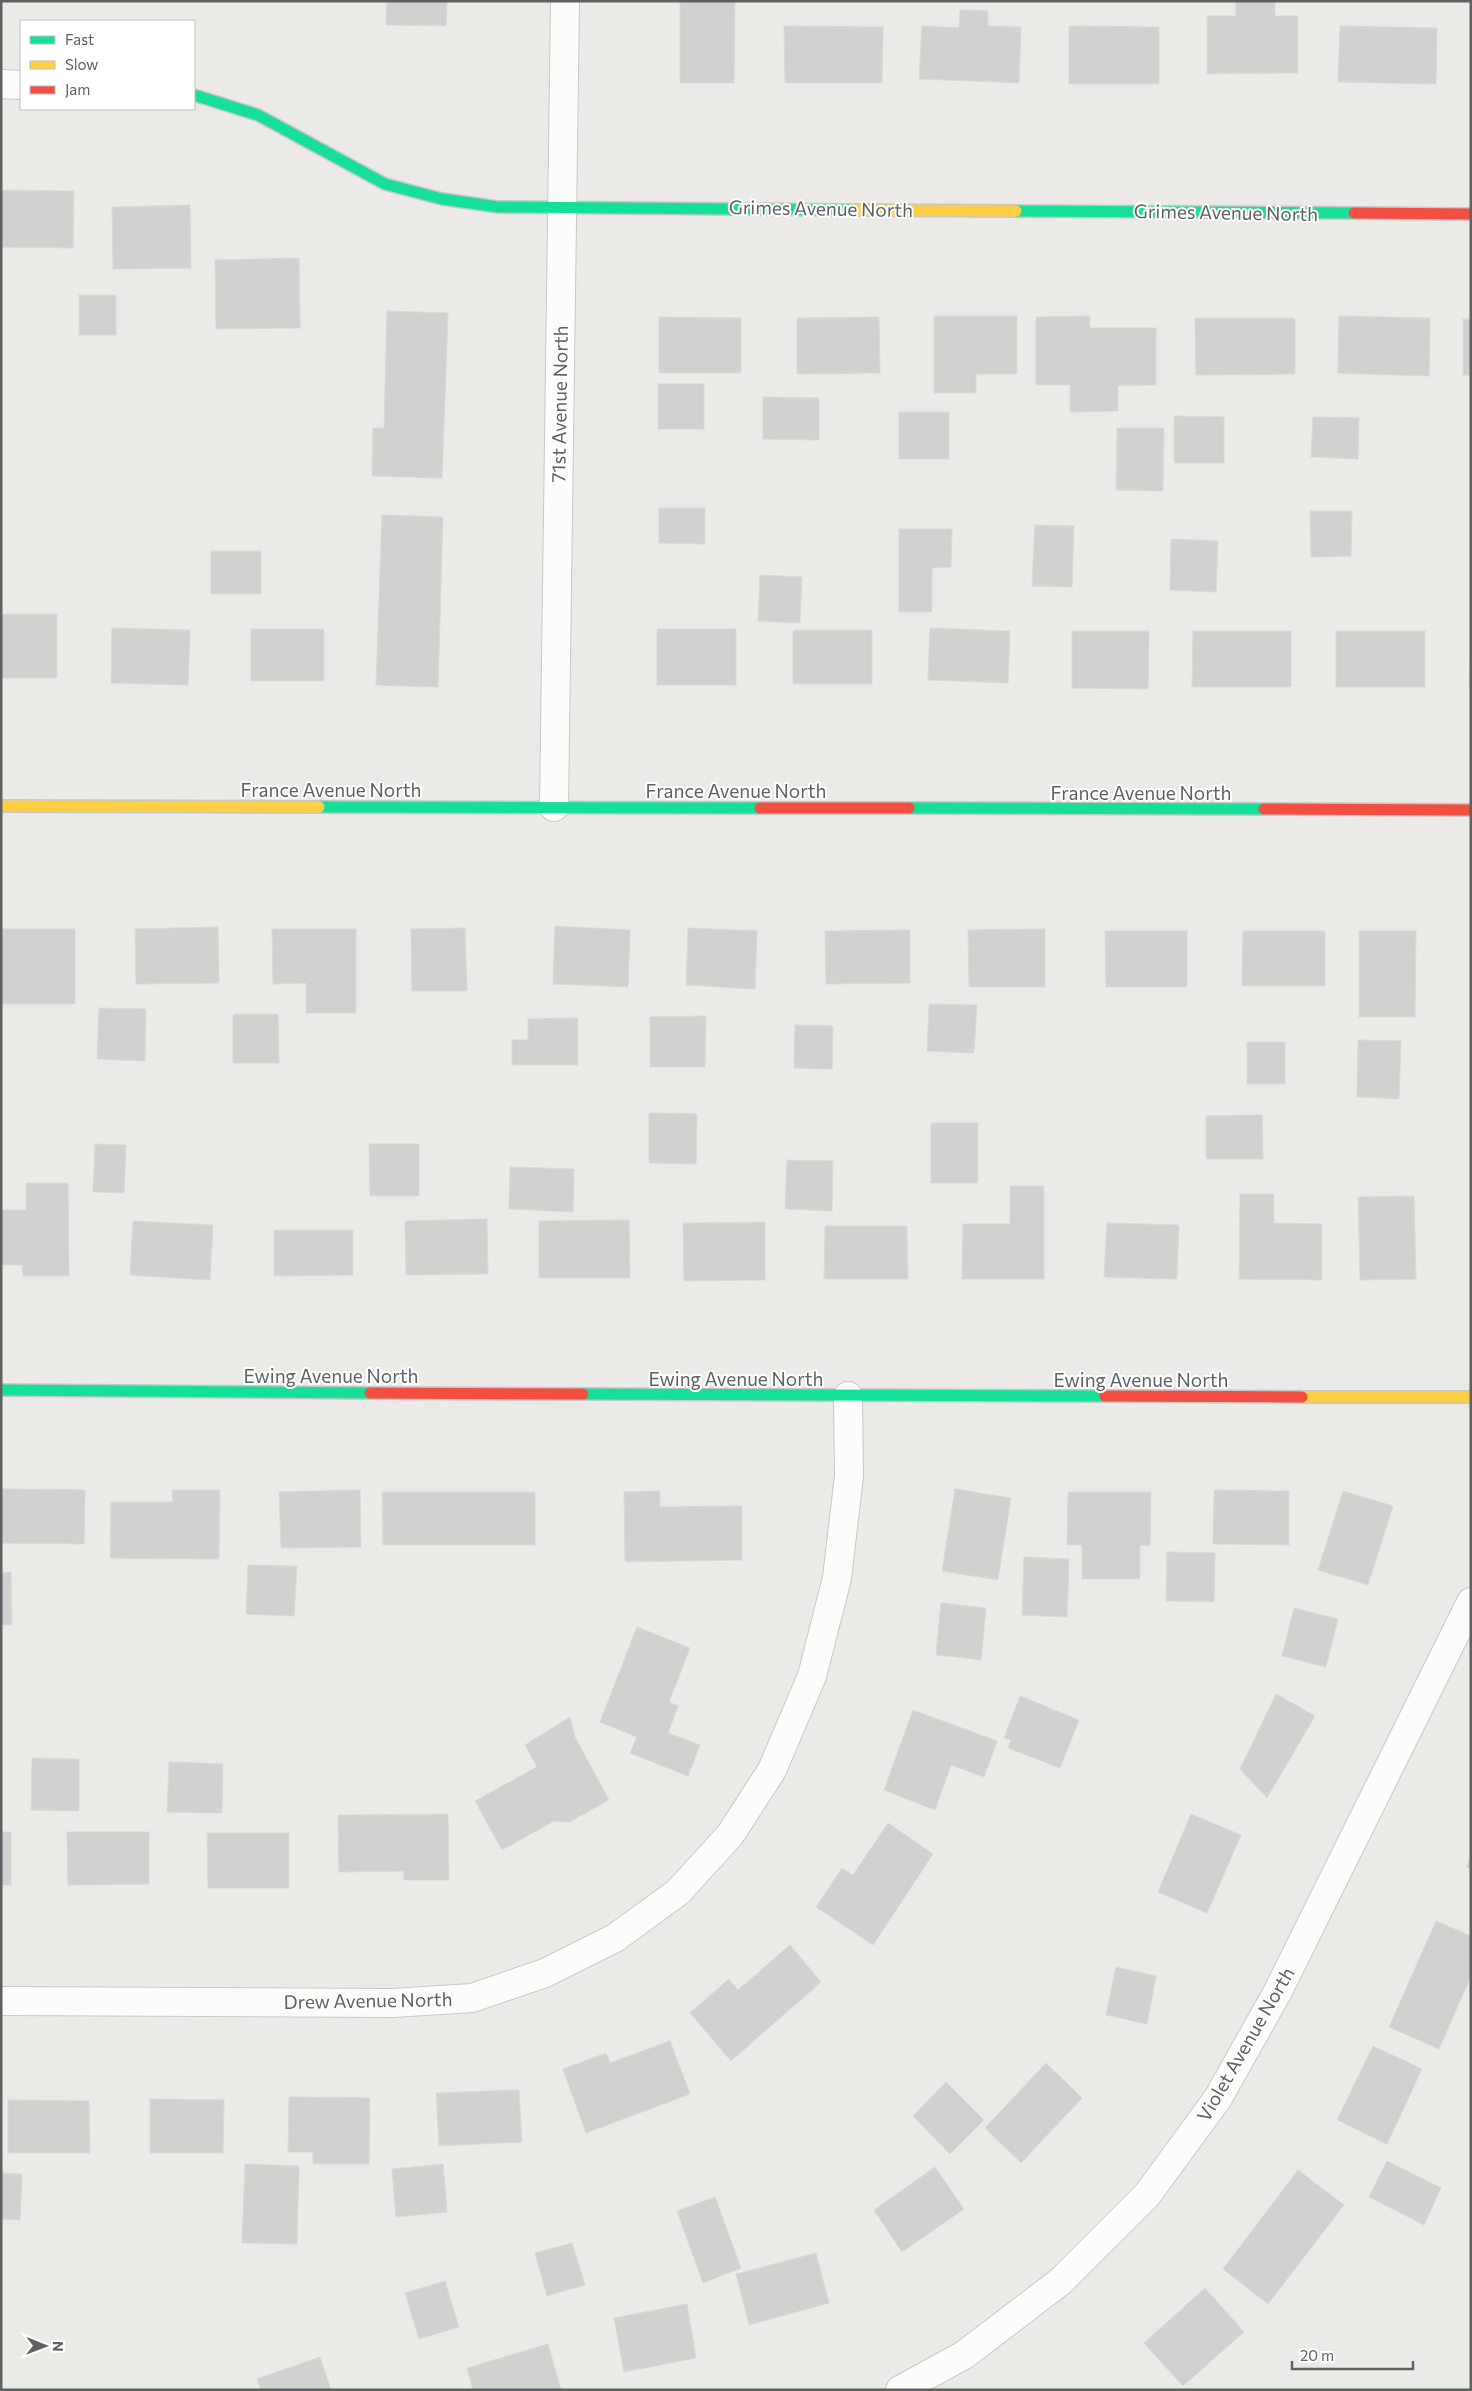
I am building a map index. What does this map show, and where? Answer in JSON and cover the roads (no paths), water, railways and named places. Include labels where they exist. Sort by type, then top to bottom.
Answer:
[{"type":"street","name":"71st Avenue North","points":[[554,807],[565,1]]},
{"type":"street","points":[[1,84],[20,84]]},
{"type":"street","name":"Grimes Avenue North","points":[[195,95],[258,116],[386,184],[442,199],[498,207],[1471,214]]},
{"type":"street","name":"France Avenue North","points":[[1,806],[1471,810]]},
{"type":"street","name":"Ewing Avenue North","points":[[1,1390],[848,1396],[1471,1397]]},
{"type":"street","name":"Drew Avenue North","points":[[1,2001],[393,2003],[472,1998],[545,1973],[615,1938],[678,1892],[730,1834],[772,1770],[812,1676],[837,1578],[849,1476],[848,1396]]},
{"type":"street","name":"Violet Avenue North","points":[[900,2390],[964,2355],[1061,2281],[1147,2195],[1218,2098],[1276,1993],[1471,1602]]}]
